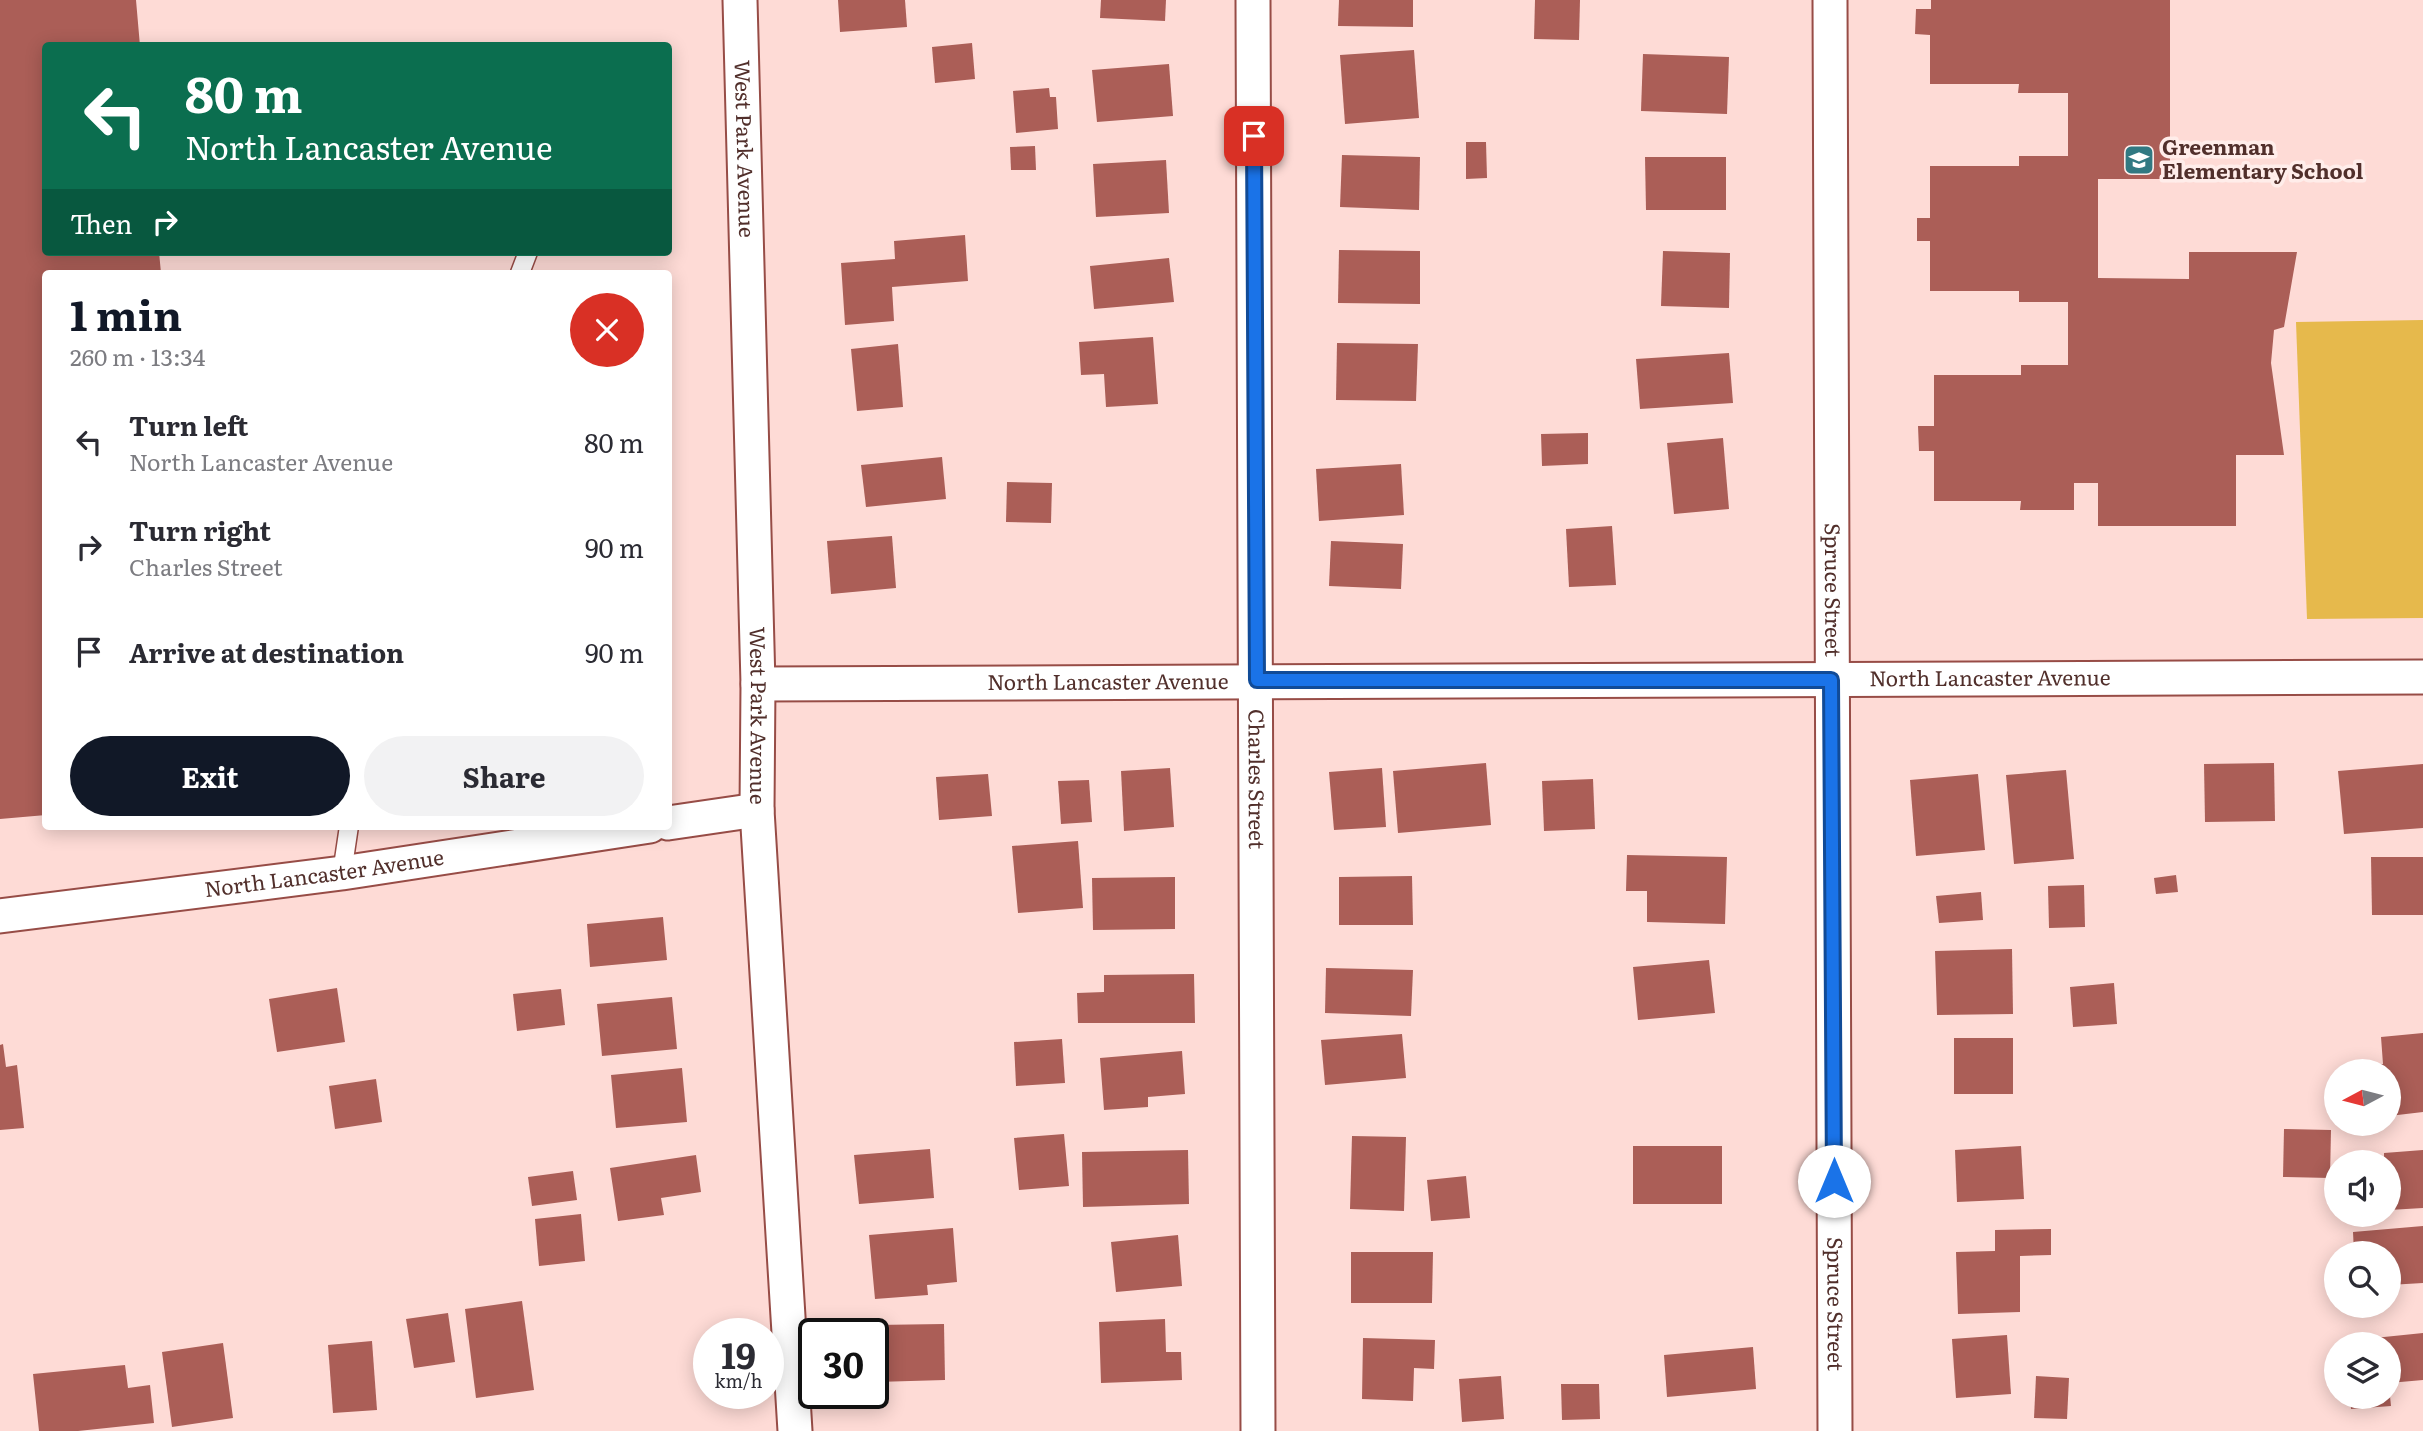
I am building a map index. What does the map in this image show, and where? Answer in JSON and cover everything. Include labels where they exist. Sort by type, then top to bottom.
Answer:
[{"type":"street","name":"West Park Avenue","points":[[740,0],[758,684],[757,810],[795,1431]]},
{"type":"street","name":"Charles Street","points":[[1253,0],[1258,1431]]},
{"type":"street","name":"Spruce Street","points":[[1830,0],[1835,1431]]},
{"type":"street","name":"North Lancaster Avenue","points":[[758,684],[2423,677]]},
{"type":"street","points":[[672,822],[757,810]]},
{"type":"street","name":"North Lancaster Avenue","points":[[0,916],[342,873],[624,830]]},
{"type":"lane","points":[[342,873],[348,830]]},
{"type":"shaded area","points":[[2423,320],[2423,618],[2307,619],[2296,322]]},
{"type":"building","points":[[0,0],[136,0],[140,42],[42,42],[42,256],[159,256],[161,270],[42,270],[42,815],[0,819]]},
{"type":"building","points":[[838,0],[905,0],[907,27],[840,32]]},
{"type":"building","points":[[1101,0],[1166,0],[1165,21],[1100,18]]},
{"type":"building","points":[[1339,0],[1413,0],[1413,27],[1338,26]]},
{"type":"building","points":[[1535,0],[1580,0],[1579,40],[1534,39]]},
{"type":"building","points":[[1931,0],[2170,0],[2170,179],[2098,179],[2098,278],[2189,279],[2189,252],[2297,252],[2284,327],[2274,330],[2271,363],[2284,455],[2236,455],[2236,526],[2098,526],[2098,483],[2074,483],[2074,510],[2020,510],[2021,501],[1934,501],[1934,451],[1919,451],[1918,426],[1934,426],[1934,375],[2021,375],[2021,365],[2068,365],[2068,302],[2019,302],[2019,291],[1930,291],[1930,241],[1917,241],[1917,218],[1930,218],[1930,166],[2019,166],[2019,156],[2068,156],[2068,93],[2018,93],[2019,84],[1930,84],[1930,35],[1915,34],[1916,9],[1931,9]]},
{"type":"building","points":[[972,43],[975,79],[935,83],[932,47]]},
{"type":"building","points":[[1414,50],[1419,118],[1345,124],[1340,55]]},
{"type":"building","points":[[1643,54],[1729,57],[1727,114],[1641,111]]},
{"type":"building","points":[[1169,64],[1173,116],[1097,122],[1092,70]]},
{"type":"building","points":[[1049,88],[1050,97],[1056,97],[1058,129],[1016,133],[1013,91]]},
{"type":"building","points":[[1466,142],[1486,142],[1487,178],[1466,179]]},
{"type":"building","points":[[1035,146],[1036,170],[1011,170],[1010,147]]},
{"type":"building","points":[[1342,155],[1420,157],[1419,210],[1340,207]]},
{"type":"building","points":[[1645,157],[1726,157],[1726,210],[1646,210]]},
{"type":"building","points":[[1166,160],[1169,213],[1096,217],[1093,164]]},
{"type":"building","points":[[965,235],[968,281],[892,287],[894,321],[845,325],[841,263],[895,259],[894,241]]},
{"type":"building","points":[[1339,250],[1420,251],[1420,304],[1338,303]]},
{"type":"building","points":[[1663,251],[1730,253],[1729,308],[1661,306]]},
{"type":"building","points":[[1169,258],[1174,302],[1094,309],[1090,266]]},
{"type":"building","points":[[1153,337],[1158,404],[1106,407],[1104,374],[1081,375],[1079,342]]},
{"type":"building","points":[[1337,343],[1418,344],[1416,401],[1336,400]]},
{"type":"building","points":[[898,344],[903,407],[857,411],[851,349]]},
{"type":"building","points":[[1729,353],[1733,403],[1640,409],[1636,359]]},
{"type":"building","points":[[1588,433],[1588,464],[1542,466],[1541,434]]},
{"type":"building","points":[[1723,438],[1729,509],[1674,514],[1667,443]]},
{"type":"building","points":[[942,457],[946,499],[866,507],[861,465]]},
{"type":"building","points":[[1401,464],[1404,515],[1319,521],[1316,469]]},
{"type":"building","points":[[1007,482],[1052,483],[1051,523],[1006,522]]},
{"type":"building","points":[[1612,526],[1616,585],[1569,587],[1566,529]]},
{"type":"building","points":[[892,536],[896,588],[831,594],[827,541]]},
{"type":"building","points":[[1331,541],[1403,544],[1401,589],[1329,586]]},
{"type":"building","points":[[1486,763],[1491,825],[1398,833],[1393,771]]},
{"type":"building","points":[[2274,763],[2275,821],[2205,822],[2204,764]]},
{"type":"building","points":[[2423,764],[2423,828],[2344,834],[2338,771]]},
{"type":"building","points":[[1170,768],[1174,827],[1124,831],[1121,771]]},
{"type":"building","points":[[1382,768],[1386,827],[1334,830],[1329,772]]},
{"type":"building","points":[[2066,770],[2074,859],[2014,864],[2006,775]]},
{"type":"building","points":[[988,774],[992,816],[939,820],[936,777]]},
{"type":"building","points":[[1978,774],[1985,850],[1916,856],[1910,780]]},
{"type":"building","points":[[1593,779],[1595,829],[1544,831],[1542,781]]},
{"type":"building","points":[[1089,780],[1092,822],[1061,824],[1058,781]]},
{"type":"building","points":[[1078,841],[1083,908],[1018,913],[1012,846]]},
{"type":"building","points":[[1627,855],[1727,857],[1725,924],[1647,922],[1647,891],[1626,891]]},
{"type":"building","points":[[2371,857],[2423,857],[2423,915],[2372,915]]},
{"type":"building","points":[[2176,875],[2178,892],[2156,894],[2154,878]]},
{"type":"building","points":[[1412,876],[1413,925],[1339,925],[1339,877]]},
{"type":"building","points":[[1175,877],[1175,929],[1093,930],[1092,878]]},
{"type":"building","points":[[2084,885],[2085,927],[2049,928],[2048,886]]},
{"type":"building","points":[[1981,892],[1983,920],[1939,923],[1936,896]]},
{"type":"building","points":[[663,917],[667,960],[590,967],[587,924]]},
{"type":"building","points":[[2012,949],[2013,1014],[1937,1015],[1935,951]]},
{"type":"building","points":[[1709,960],[1715,1013],[1638,1020],[1633,967]]},
{"type":"building","points":[[1326,968],[1413,970],[1411,1016],[1325,1013]]},
{"type":"building","points":[[1194,974],[1195,1023],[1078,1023],[1077,993],[1104,992],[1104,975]]},
{"type":"building","points":[[2114,983],[2117,1024],[2073,1027],[2070,987]]},
{"type":"building","points":[[337,988],[345,1042],[277,1052],[269,999]]},
{"type":"building","points":[[561,989],[565,1025],[517,1031],[513,994]]},
{"type":"building","points":[[672,997],[677,1049],[602,1056],[597,1004]]},
{"type":"building","points":[[2423,1033],[2423,1112],[2401,1115],[2401,1059],[2383,1059],[2381,1037]]},
{"type":"building","points":[[1402,1034],[1406,1078],[1325,1085],[1321,1040]]},
{"type":"building","points":[[1954,1038],[2013,1038],[2013,1094],[1954,1094]]},
{"type":"building","points":[[1062,1039],[1065,1083],[1016,1086],[1014,1042]]},
{"type":"building","points":[[3,1044],[6,1067],[17,1065],[24,1128],[0,1130],[0,1045]]},
{"type":"building","points":[[1182,1051],[1185,1094],[1148,1097],[1148,1107],[1104,1110],[1100,1058]]},
{"type":"building","points":[[682,1068],[687,1122],[616,1128],[611,1075]]},
{"type":"building","points":[[376,1079],[382,1122],[335,1129],[329,1086]]},
{"type":"building","points":[[2284,1129],[2324,1130],[2324,1136],[2331,1136],[2331,1150],[2324,1150],[2324,1178],[2283,1177]]},
{"type":"building","points":[[1064,1134],[1069,1186],[1019,1190],[1014,1138]]},
{"type":"building","points":[[1352,1136],[1406,1137],[1404,1211],[1350,1209]]},
{"type":"building","points":[[1633,1146],[1722,1146],[1722,1204],[1633,1204]]},
{"type":"building","points":[[2021,1146],[2024,1199],[1957,1202],[1955,1150]]},
{"type":"building","points":[[930,1149],[934,1198],[859,1204],[854,1155]]},
{"type":"building","points":[[1188,1150],[1189,1204],[1083,1207],[1082,1152]]},
{"type":"building","points":[[2423,1150],[2423,1208],[2401,1209],[2401,1152]]},
{"type":"building","points":[[696,1155],[701,1192],[661,1198],[664,1215],[618,1221],[610,1168]]},
{"type":"building","points":[[573,1171],[577,1200],[532,1206],[528,1177]]},
{"type":"building","points":[[1466,1176],[1470,1218],[1431,1221],[1427,1180]]},
{"type":"building","points":[[581,1214],[585,1261],[539,1266],[535,1219]]},
{"type":"building","points":[[2423,1226],[2423,1283],[2401,1284],[2401,1241],[2353,1241],[2353,1232]]},
{"type":"building","points":[[953,1228],[957,1282],[927,1285],[928,1295],[875,1299],[869,1235]]},
{"type":"building","points":[[2051,1229],[2051,1255],[2020,1256],[2020,1312],[1958,1314],[1956,1252],[1995,1251],[1995,1230]]},
{"type":"building","points":[[1178,1235],[1182,1286],[1116,1292],[1111,1242]]},
{"type":"building","points":[[1351,1252],[1433,1252],[1432,1303],[1351,1303]]},
{"type":"building","points":[[522,1301],[534,1390],[476,1398],[465,1309]]},
{"type":"building","points":[[448,1313],[455,1362],[414,1368],[406,1319]]},
{"type":"building","points":[[1165,1319],[1166,1352],[1181,1352],[1182,1380],[1101,1383],[1099,1322]]},
{"type":"building","points":[[944,1324],[945,1380],[889,1382],[889,1325]]},
{"type":"building","points":[[2423,1333],[2423,1380],[2401,1382],[2401,1335]]},
{"type":"building","points":[[2007,1335],[2011,1394],[1956,1398],[1952,1339]]},
{"type":"building","points":[[1363,1338],[1435,1340],[1434,1369],[1414,1368],[1413,1401],[1362,1399]]},
{"type":"building","points":[[372,1341],[377,1410],[333,1413],[328,1345]]},
{"type":"building","points":[[223,1343],[233,1418],[172,1427],[162,1352]]},
{"type":"building","points":[[1753,1347],[1756,1389],[1667,1397],[1664,1355]]},
{"type":"building","points":[[125,1365],[128,1388],[150,1385],[154,1423],[78,1431],[39,1431],[33,1374]]},
{"type":"building","points":[[1501,1376],[1504,1419],[1462,1422],[1459,1379]]},
{"type":"building","points":[[2036,1376],[2069,1378],[2067,1419],[2034,1418]]},
{"type":"building","points":[[1561,1384],[1599,1384],[1600,1419],[1562,1420]]},
{"type":"place","name":"Greenman Elementary School","points":[[2139,160]]},
{"type":"route","points":[[1254,136],[1257,680],[1831,680],[1834,1181]]}]
